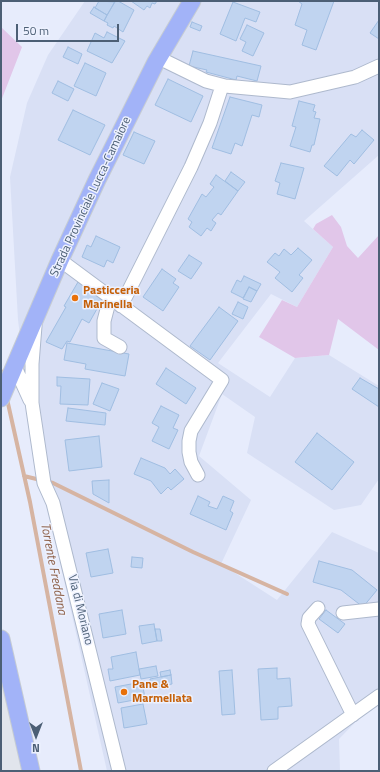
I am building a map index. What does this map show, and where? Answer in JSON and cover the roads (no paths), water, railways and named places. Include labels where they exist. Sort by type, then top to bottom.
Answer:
[{"type":"main road","name":"Strada Provinciale Lucca-Camaiore","points":[[10,377],[60,260],[97,180],[159,58],[192,1]]},
{"type":"main road","points":[[2,647],[31,771]]},
{"type":"street","points":[[159,58],[222,86],[290,92],[355,77],[379,66]]},
{"type":"street","points":[[121,306],[191,167],[210,123],[222,86]]},
{"type":"street","points":[[60,260],[222,380],[190,436],[189,452],[191,462],[198,475]]},
{"type":"street","points":[[110,298],[102,332],[104,338],[120,347]]},
{"type":"street","name":"Via di Moriano","points":[[36,315],[30,400],[44,483],[53,503],[119,771]]},
{"type":"street","points":[[10,377],[32,374]]},
{"type":"street","points":[[10,377],[30,400]]},
{"type":"street","name":"Via di Moriano","points":[[10,377],[30,400]]},
{"type":"street","points":[[318,608],[309,618],[308,624],[353,715]]},
{"type":"street","points":[[343,614],[379,610]]},
{"type":"street","points":[[274,771],[379,696]]},
{"type":"waterway","name":"Torrente Freddana","points":[[1,371],[3,378]]},
{"type":"waterway","name":"Torrente Freddana","points":[[7,399],[30,502],[81,771]]},
{"type":"waterway","points":[[24,476],[53,483],[193,552],[287,594]]},
{"type":"place","name":"Pasticceria Marinella","points":[[75,298]]},
{"type":"place","name":"Pane & Marmellata","points":[[124,692]]}]
